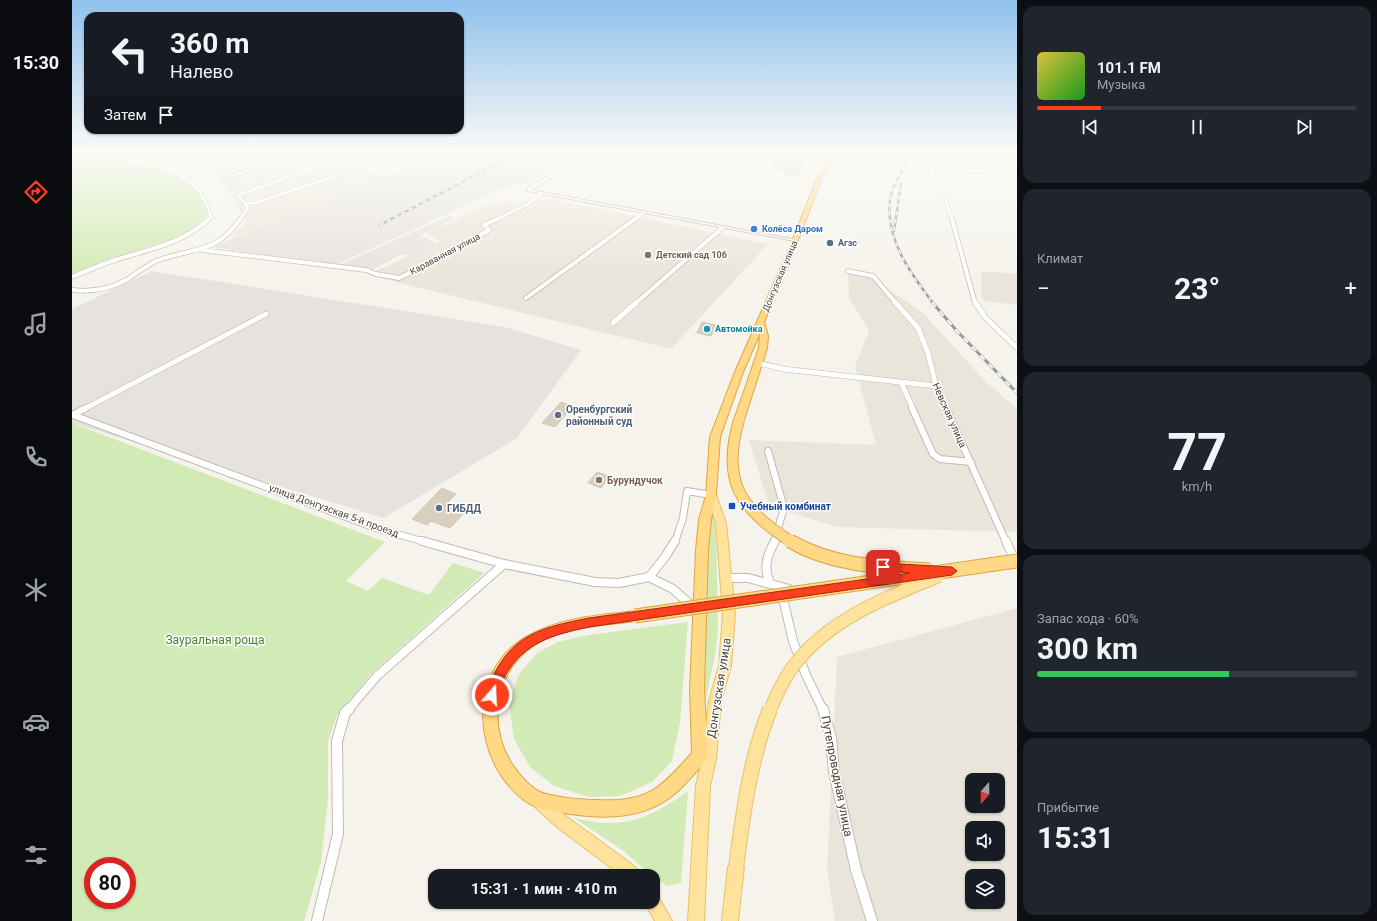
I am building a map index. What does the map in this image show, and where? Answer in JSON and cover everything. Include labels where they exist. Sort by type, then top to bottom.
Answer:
[{"type":"highway","name":"Донгузская улица","points":[[700,756],[697,689],[699,615],[704,535],[711,495],[715,436],[736,380],[761,323],[812,196]]},
{"type":"highway","points":[[761,323],[764,336],[758,363],[739,420],[731,449],[730,462],[735,483],[748,506],[762,520],[781,535],[798,546],[823,557],[867,566],[952,571]]},
{"type":"highway","points":[[700,756],[671,787],[654,798],[633,806],[580,808],[537,799],[509,776],[499,760],[492,741],[489,719],[490,703],[499,674],[515,653],[537,637],[555,630],[635,616],[1017,561]]},
{"type":"main road","name":"Донгузская улица","points":[[696,921],[703,786],[716,701],[725,666],[729,614],[721,523],[711,495]]},
{"type":"main road","points":[[730,921],[743,812],[758,748],[775,700],[795,665],[834,627],[859,611],[886,597],[952,571]]},
{"type":"main road","name":"Донгузская улица","points":[[700,756],[703,786]]},
{"type":"main road","points":[[537,799],[562,822],[626,869]]},
{"type":"main road","points":[[656,909],[664,921]]},
{"type":"street","points":[[72,277],[113,261],[171,243],[196,231],[211,217],[207,202],[203,196]]},
{"type":"street","points":[[240,196],[245,203],[247,209]]},
{"type":"street","points":[[72,290],[94,290],[113,286],[155,262],[202,250],[224,238],[238,223],[247,209],[255,203],[276,196]]},
{"type":"street","name":"Караванная улица","points":[[202,250],[366,270],[376,274],[399,278],[475,239],[489,230],[484,225],[528,204],[538,196]]},
{"type":"street","points":[[557,196],[722,228],[795,240]]},
{"type":"street","points":[[945,196],[948,203],[972,300],[976,308],[1017,348]]},
{"type":"street","points":[[245,203],[255,203]]},
{"type":"street","points":[[526,298],[643,213]]},
{"type":"street","points":[[613,324],[722,228]]},
{"type":"street","name":"Невская улица","points":[[848,271],[873,276],[918,328],[928,353],[936,386],[1017,565]]},
{"type":"street","points":[[72,415],[266,314]]},
{"type":"street","points":[[758,363],[783,369],[936,386]]},
{"type":"street","points":[[901,382],[933,454],[940,459],[971,462]]},
{"type":"street","name":"улица Донгузская 5-й проезд","points":[[72,415],[372,527],[504,564],[595,582],[619,584],[649,577]]},
{"type":"street","points":[[768,451],[784,508],[777,537],[768,553],[765,573],[770,583]]},
{"type":"street","points":[[699,615],[689,601],[661,582],[649,577],[666,558],[677,540],[686,515],[687,492],[711,495]]},
{"type":"street","points":[[317,921],[338,834],[336,741],[345,713],[377,676],[504,564]]},
{"type":"street","points":[[726,578],[748,578],[770,583],[781,589],[815,592],[1017,565]]},
{"type":"street","name":"Путепроводная улица","points":[[781,589],[793,641],[806,675],[823,708],[832,738],[834,772],[856,870],[872,921]]},
{"type":"shaded area","points":[[232,196],[344,196],[230,238],[246,222]]},
{"type":"shaded area","points":[[338,196],[487,196],[335,265],[212,247]]},
{"type":"shaded area","points":[[548,198],[768,244],[671,349],[368,275],[440,241],[426,233],[492,203],[533,202]]},
{"type":"shaded area","points":[[449,216],[455,218],[420,235],[437,244],[410,256],[402,254],[372,270],[337,266]]},
{"type":"shaded area","points":[[152,271],[505,327],[581,350],[517,438],[384,518],[72,423],[72,309]]},
{"type":"shaded area","points":[[981,271],[1017,274],[1017,305],[984,301],[981,293]]},
{"type":"shaded area","points":[[848,273],[870,277],[922,312],[986,382],[1017,409],[1017,532],[837,527],[769,506],[749,440],[876,445],[855,366],[869,331],[849,298]]},
{"type":"shaded area","points":[[1017,608],[1017,921],[835,921],[827,871],[837,657]]},
{"type":"green space","points":[[72,196],[202,196],[210,214],[181,239],[72,275]]},
{"type":"green space","name":"Зауральная роща","points":[[72,423],[385,542],[346,581],[368,591],[382,578],[429,595],[453,563],[484,573],[371,674],[337,715],[328,742],[328,799],[321,862],[304,921],[72,921]]},
{"type":"green space","points":[[711,509],[716,527],[718,628],[715,655],[704,708],[709,526]]},
{"type":"green space","points":[[688,622],[680,722],[672,761],[652,782],[620,796],[589,797],[554,786],[530,767],[514,739],[509,704],[519,674],[537,653],[558,642],[588,635]]},
{"type":"green space","points":[[688,791],[681,883],[667,886],[660,881],[660,869],[644,869],[625,852],[574,818],[607,823],[634,820],[660,809]]},
{"type":"building","name":"Автомойка","points":[[702,322],[716,325],[711,336],[697,333]]},
{"type":"building","name":"Оренбургский районный суд","points":[[561,402],[573,406],[555,427],[542,423]]},
{"type":"building","name":"Бурундучок","points":[[597,472],[609,476],[601,488],[588,483]]},
{"type":"building","name":"ГИБДД","points":[[442,488],[456,494],[445,505],[465,512],[450,528],[431,521],[427,525],[412,519]]},
{"type":"railway","points":[[380,225],[436,196]]},
{"type":"railway","points":[[891,196],[890,214],[892,228],[901,255],[908,268],[933,303]]},
{"type":"railway","points":[[894,231],[899,196]]},
{"type":"railway","points":[[932,302],[956,330],[1017,393]]},
{"type":"place","name":"Колёса Даром","points":[[754,229]]},
{"type":"place","name":"Агзс","points":[[830,243]]},
{"type":"place","name":"Детский сад 106","points":[[648,255]]},
{"type":"place","name":"Автомойка","points":[[707,329]]},
{"type":"place","name":"Оренбургский районный суд","points":[[558,415]]},
{"type":"place","name":"Бурундучок","points":[[599,480]]},
{"type":"place","name":"Учебный комбинат","points":[[732,506]]},
{"type":"place","name":"ГИБДД","points":[[439,508]]},
{"type":"route","points":[[492,695],[499,674],[515,653],[526,643],[555,630],[589,622],[952,571],[883,567]]}]
